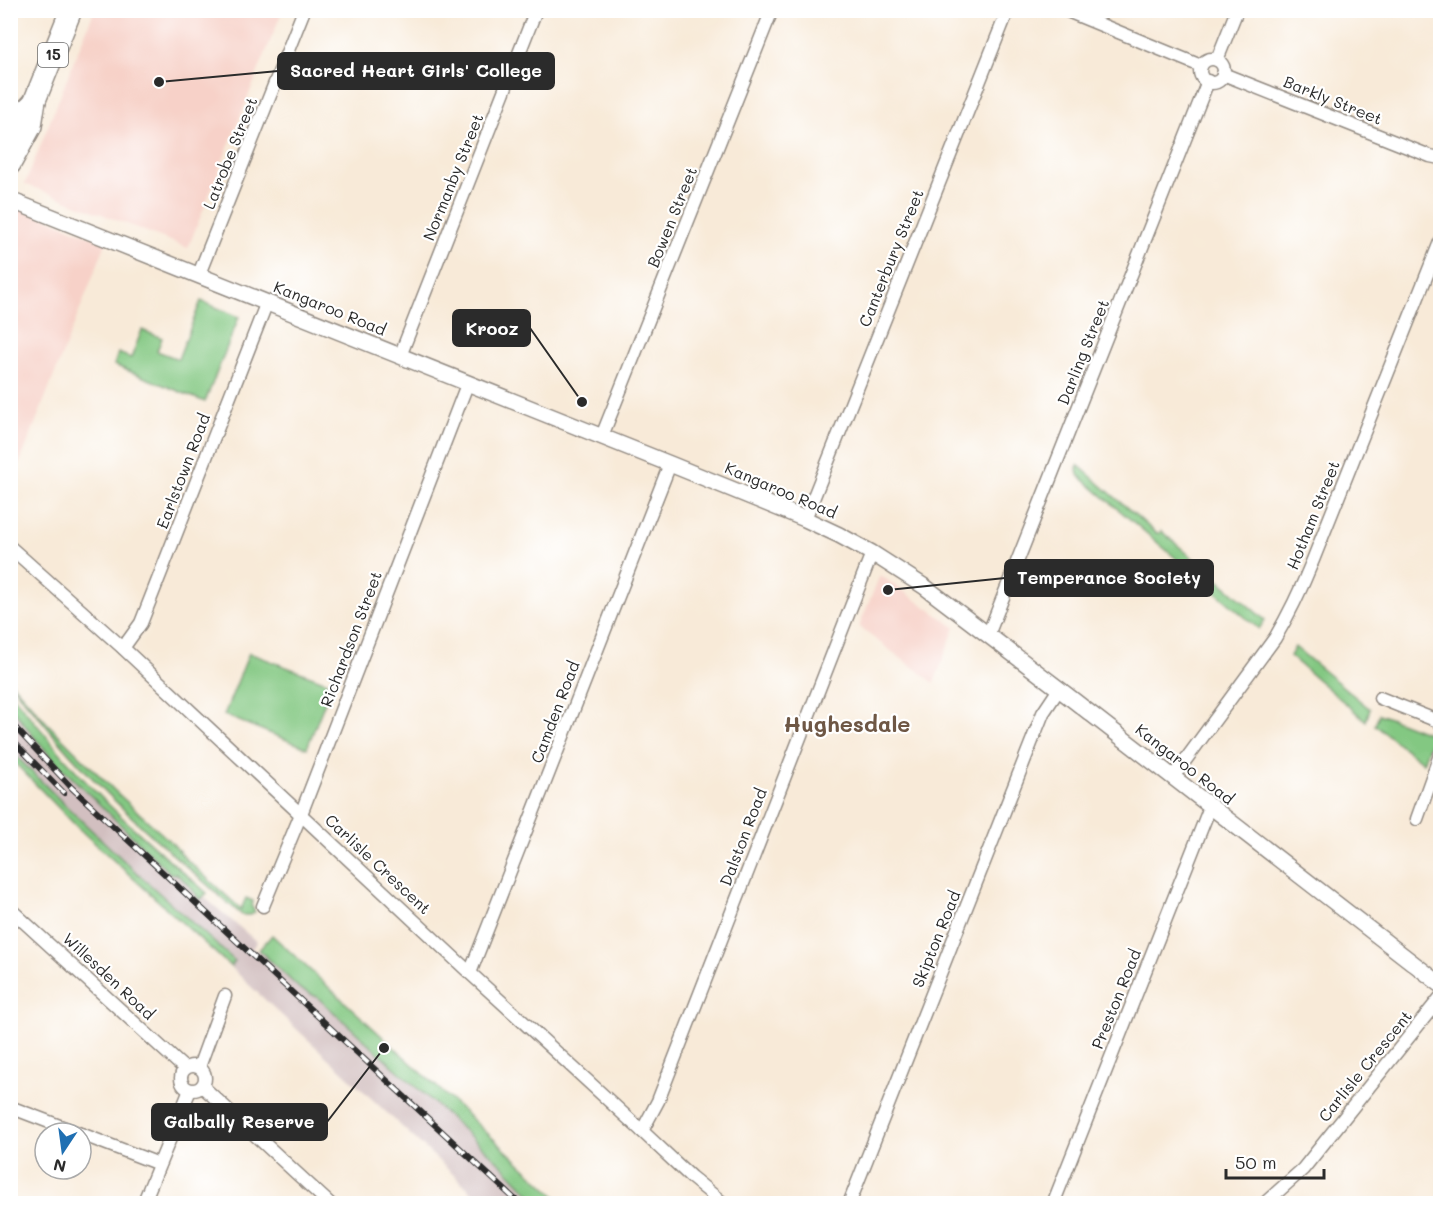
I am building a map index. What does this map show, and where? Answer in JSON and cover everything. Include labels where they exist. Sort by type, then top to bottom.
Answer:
[{"type":"highway","name":"15","points":[[10,164],[31,126],[35,100],[71,10]]},
{"type":"highway","name":"15","points":[[10,131],[35,100]]},
{"type":"street","name":"Latrobe Street","points":[[199,274],[304,10]]},
{"type":"street","name":"Normanby Street","points":[[400,356],[536,10]]},
{"type":"street","name":"Bowen Street","points":[[602,436],[772,10]]},
{"type":"street","name":"Canterbury Street","points":[[805,519],[1008,10]]},
{"type":"street","points":[[1065,10],[1201,66]]},
{"type":"street","points":[[1217,60],[1237,10]]},
{"type":"street","points":[[1217,60],[1222,64],[1223,74],[1219,80],[1208,81],[1202,77],[1201,66],[1206,61],[1217,60]]},
{"type":"street","name":"Barkly Street","points":[[1223,74],[1435,157],[1440,165]]},
{"type":"street","name":"Darling Street","points":[[988,635],[1208,81]]},
{"type":"street","name":"Kangaroo Road","points":[[10,200],[805,519],[872,553],[925,587],[1440,984]]},
{"type":"street","name":"Hotham Street","points":[[1173,777],[1275,638],[1292,607],[1318,549],[1440,242]]},
{"type":"street","name":"Earlstown Road","points":[[123,648],[141,623],[267,302]]},
{"type":"street","name":"Richardson Street","points":[[263,906],[302,814],[468,382]]},
{"type":"street","name":"Camden Road","points":[[470,973],[670,464]]},
{"type":"street","name":"Carlisle Crescent","points":[[10,547],[123,648],[470,973],[691,1176],[724,1203]]},
{"type":"street","name":"Dalston Road","points":[[642,1131],[658,1101],[872,553]]},
{"type":"street","name":"Skipton Road","points":[[849,1203],[1043,713],[1059,689]]},
{"type":"street","points":[[1380,698],[1440,722]]},
{"type":"street","points":[[1417,819],[1440,755]]},
{"type":"street","name":"Preston Road","points":[[1053,1203],[1210,807]]},
{"type":"street","name":"Willesden Road","points":[[10,909],[185,1069]]},
{"type":"street","points":[[199,1066],[225,996]]},
{"type":"street","name":"Carlisle Crescent","points":[[1264,1203],[1303,1169],[1440,998]]},
{"type":"street","points":[[143,1203],[196,1088],[205,1082],[206,1077],[203,1070],[199,1066],[191,1066],[182,1072],[183,1084],[196,1088],[330,1203]]},
{"type":"street","points":[[10,1107],[46,1121]]},
{"type":"street","points":[[93,1139],[159,1164]]},
{"type":"shaded area","points":[[94,11],[273,11],[281,14],[188,248],[25,184]]},
{"type":"shaded area","points":[[11,203],[106,243],[11,485]]},
{"type":"shaded area","points":[[880,575],[955,627],[934,683],[859,627]]},
{"type":"shaded area","points":[[10,694],[75,774],[204,897],[257,942],[252,948],[256,952],[259,950],[300,989],[317,997],[501,1164],[539,1203],[484,1203],[217,953],[78,828],[11,759]]},
{"type":"green space","points":[[201,301],[239,317],[205,402],[114,365],[118,353],[131,358],[142,330],[162,338],[157,351],[178,359]]},
{"type":"green space","points":[[1078,465],[1156,533],[1161,531],[1265,620],[1259,629],[1078,475]]},
{"type":"green space","points":[[1295,647],[1370,709],[1366,721],[1290,656]]},
{"type":"green space","points":[[249,653],[332,684],[307,748],[224,715]]},
{"type":"green space","points":[[11,682],[48,724],[186,859],[241,909],[246,898],[253,901],[252,907],[255,912],[251,915],[242,915],[112,798],[64,748]]},
{"type":"green space","points":[[10,692],[93,789],[207,893],[200,900],[188,884],[175,873],[171,874],[56,762],[11,707]]},
{"type":"green space","points":[[1379,714],[1433,735],[1423,763],[1375,725]]},
{"type":"green space","points":[[10,750],[137,873],[235,961],[231,967],[78,828],[11,759]]},
{"type":"green space","points":[[272,935],[563,1203],[539,1203],[501,1164],[317,997],[300,989],[259,950]]},
{"type":"railway","points":[[10,722],[72,788],[520,1204]]},
{"type":"railway","points":[[10,738],[64,793]]},
{"type":"place","name":"Sacred Heart Girls' College","points":[[159,82]]},
{"type":"place","name":"Krooz","points":[[582,402]]},
{"type":"place","name":"Temperance Society","points":[[888,590]]},
{"type":"place","name":"Galbally Reserve","points":[[384,1048]]},
{"type":"district","name":"Hughesdale","points":[[847,724]]}]
